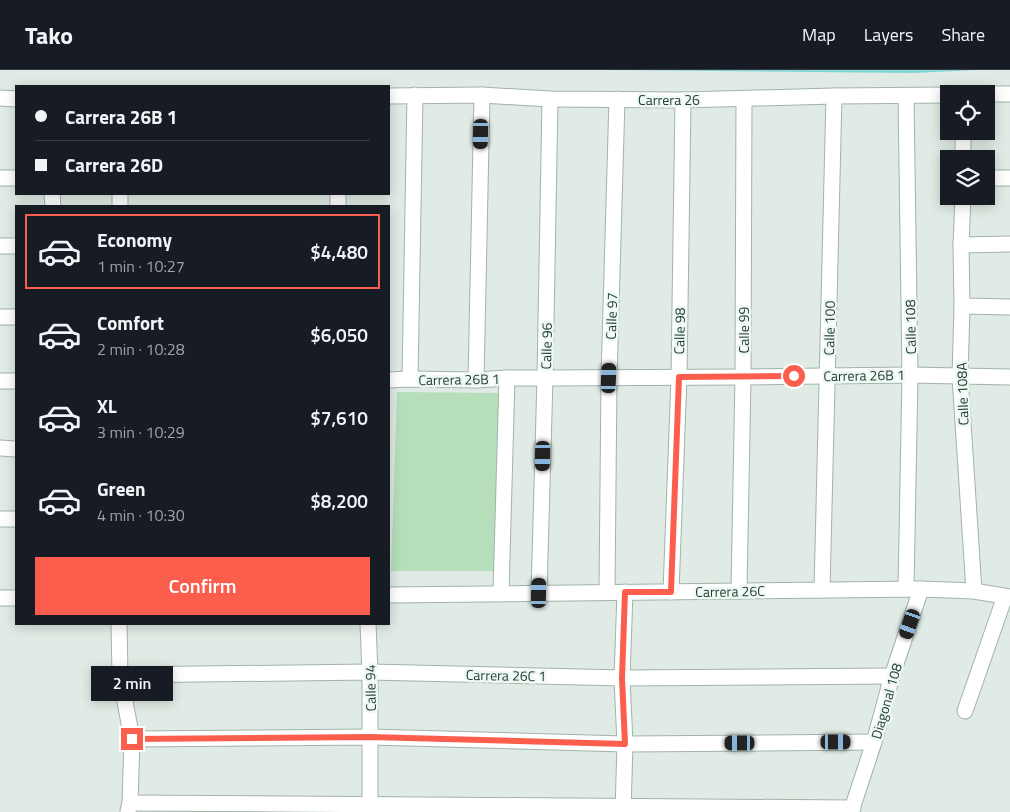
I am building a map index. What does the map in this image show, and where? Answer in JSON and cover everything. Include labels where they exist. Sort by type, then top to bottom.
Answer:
[{"type":"street","name":"Carrera 26","points":[[390,96],[683,100],[940,94]]},
{"type":"street","points":[[995,94],[1010,94]]},
{"type":"street","points":[[410,379],[415,95]]},
{"type":"street","points":[[476,380],[482,96]]},
{"type":"street","name":"Calle 100","points":[[822,590],[834,96]]},
{"type":"street","name":"Calle 108","points":[[906,96],[910,375],[906,589]]},
{"type":"street","points":[[0,98],[15,99]]},
{"type":"street","name":"Calle 96","points":[[539,593],[550,99]]},
{"type":"street","name":"Calle 97","points":[[607,592],[609,378],[617,99]]},
{"type":"street","name":"Calle 99","points":[[739,591],[743,377],[744,99]]},
{"type":"street","name":"Calle 98","points":[[671,592],[679,377],[683,100]]},
{"type":"street","points":[[0,178],[15,178]]},
{"type":"street","points":[[995,178],[1010,178]]},
{"type":"street","name":"Calle 108A","points":[[962,205],[960,377],[974,591]]},
{"type":"street","points":[[961,245],[1010,244]]},
{"type":"street","points":[[0,246],[15,246]]},
{"type":"street","points":[[962,306],[1010,307]]},
{"type":"street","points":[[0,317],[15,317]]},
{"type":"street","name":"Carrera 26B 1","points":[[390,380],[910,375],[1010,377]]},
{"type":"street","points":[[501,593],[507,378]]},
{"type":"street","points":[[0,381],[15,381]]},
{"type":"street","points":[[0,448],[15,448]]},
{"type":"street","points":[[0,519],[15,519]]},
{"type":"street","name":"Carrera 26C","points":[[390,594],[921,589],[974,591],[1008,596]]},
{"type":"street","name":"Diagonal 108","points":[[852,810],[874,742],[892,676],[921,589]]},
{"type":"street","points":[[623,810],[625,744],[622,678],[625,592]]},
{"type":"street","points":[[965,711],[1008,596]]},
{"type":"street","points":[[0,598],[15,598]]},
{"type":"street","points":[[119,625],[120,674],[132,739],[129,807],[852,810]]},
{"type":"street","name":"Calle 94","points":[[368,625],[370,808]]},
{"type":"street","name":"Carrera 26C 1","points":[[120,674],[370,672],[622,678],[892,676]]},
{"type":"street","points":[[132,739],[370,737],[625,744],[874,742]]},
{"type":"green space","points":[[397,392],[499,393],[497,571],[391,571]]},
{"type":"water","points":[[604,70],[978,70],[912,73]]},
{"type":"route","points":[[132,739],[370,737],[625,744],[622,678],[625,592],[671,592],[679,377],[794,376]]}]
